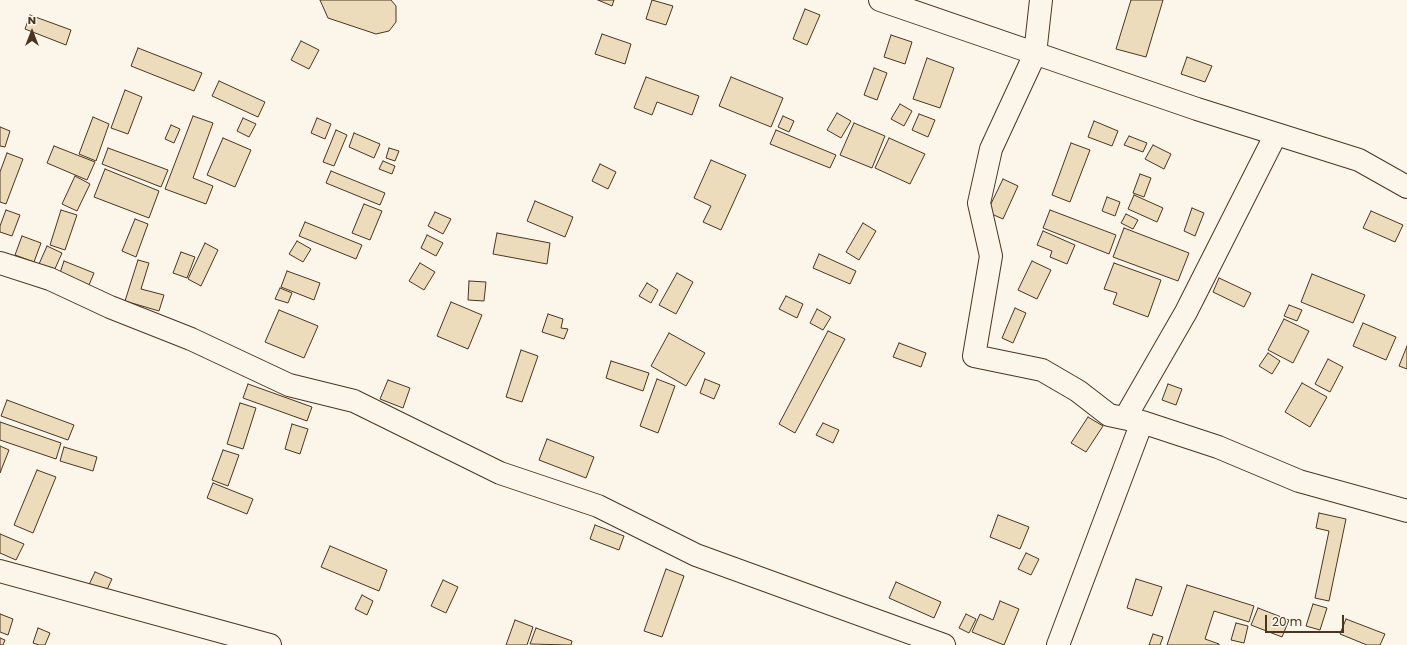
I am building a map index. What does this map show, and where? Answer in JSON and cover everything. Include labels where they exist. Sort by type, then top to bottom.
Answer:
[{"type":"street","points":[[1041,0],[1035,54],[991,149],[979,203],[991,256],[974,356],[1042,370],[1078,391],[1109,415],[1133,420],[1218,447],[1299,481],[1407,511]]},
{"type":"street","points":[[888,1],[1035,54],[1197,109],[1359,160],[1407,187]]},
{"type":"street","points":[[1058,645],[1133,420],[1276,134]]},
{"type":"street","points":[[0,263],[50,278],[110,306],[191,339],[289,385],[354,401],[500,473],[598,506],[696,555],[944,645]]},
{"type":"street","points":[[0,571],[270,645]]},
{"type":"building","points":[[320,0],[391,0],[396,6],[396,22],[389,31],[376,34],[328,18]]},
{"type":"building","points":[[598,0],[614,0],[612,6]]},
{"type":"building","points":[[652,0],[673,6],[666,25],[646,19]]},
{"type":"building","points":[[1131,0],[1163,0],[1146,57],[1116,49]]},
{"type":"building","points":[[805,9],[820,15],[807,45],[793,39]]},
{"type":"building","points":[[30,15],[71,30],[66,45],[25,29]]},
{"type":"building","points":[[602,34],[631,44],[625,64],[595,54]]},
{"type":"building","points":[[891,35],[912,42],[905,64],[884,57]]},
{"type":"building","points":[[301,41],[319,50],[309,69],[291,60]]},
{"type":"building","points":[[138,48],[202,73],[194,91],[131,66]]},
{"type":"building","points":[[1187,57],[1212,66],[1205,82],[1181,74]]},
{"type":"building","points":[[927,58],[954,68],[940,108],[913,99]]},
{"type":"building","points":[[874,68],[887,73],[877,100],[864,95]]},
{"type":"building","points":[[646,77],[699,96],[692,115],[657,102],[652,115],[634,108]]},
{"type":"building","points":[[731,77],[783,98],[771,127],[719,106]]},
{"type":"building","points":[[219,81],[265,102],[258,117],[212,96]]},
{"type":"building","points":[[125,90],[142,97],[128,134],[111,128]]},
{"type":"building","points":[[900,104],[912,111],[904,126],[891,119]]},
{"type":"building","points":[[837,113],[851,121],[841,138],[827,130]]},
{"type":"building","points":[[919,114],[935,120],[928,137],[912,130]]},
{"type":"building","points":[[193,116],[213,123],[193,178],[213,186],[206,204],[165,189]]},
{"type":"building","points":[[783,116],[794,121],[789,132],[778,127]]},
{"type":"building","points":[[93,117],[109,124],[96,161],[79,154]]},
{"type":"building","points":[[243,118],[256,124],[249,137],[237,131]]},
{"type":"building","points":[[317,118],[331,124],[325,139],[311,133]]},
{"type":"building","points":[[1094,121],[1118,131],[1112,146],[1088,137]]},
{"type":"building","points":[[854,123],[885,136],[872,168],[840,155]]},
{"type":"building","points":[[171,125],[180,129],[174,143],[165,139]]},
{"type":"building","points":[[0,127],[10,131],[5,147],[0,146]]},
{"type":"building","points":[[336,130],[347,135],[334,166],[323,162]]},
{"type":"building","points":[[776,130],[836,155],[830,168],[770,144]]},
{"type":"building","points":[[354,133],[380,144],[374,158],[349,147]]},
{"type":"building","points":[[1129,136],[1147,143],[1143,152],[1124,145]]},
{"type":"building","points":[[223,138],[251,150],[235,187],[207,175]]},
{"type":"building","points":[[889,138],[925,154],[910,184],[875,168]]},
{"type":"building","points":[[1071,143],[1090,150],[1070,202],[1052,195]]},
{"type":"building","points":[[1153,145],[1171,154],[1164,169],[1145,159]]},
{"type":"building","points":[[54,146],[95,162],[87,180],[47,163]]},
{"type":"building","points":[[108,148],[168,170],[161,187],[102,164]]},
{"type":"building","points":[[389,148],[399,151],[395,161],[386,158]]},
{"type":"building","points":[[7,153],[23,159],[6,204],[0,202],[0,172]]},
{"type":"building","points":[[711,160],[746,175],[721,230],[703,222],[711,206],[694,198]]},
{"type":"building","points":[[383,161],[395,166],[392,174],[379,169]]},
{"type":"building","points":[[600,164],[616,172],[608,189],[592,181]]},
{"type":"building","points":[[105,169],[159,191],[149,218],[94,197]]},
{"type":"building","points":[[331,171],[385,193],[380,205],[326,183]]},
{"type":"building","points":[[1140,174],[1151,178],[1144,197],[1133,193]]},
{"type":"building","points":[[75,176],[90,184],[77,211],[62,204]]},
{"type":"building","points":[[1003,179],[1018,186],[1003,219],[987,212]]},
{"type":"building","points":[[1134,195],[1163,208],[1157,222],[1128,209]]},
{"type":"building","points":[[1107,197],[1120,202],[1115,216],[1102,211]]},
{"type":"building","points":[[535,201],[573,217],[565,237],[527,221]]},
{"type":"building","points":[[364,204],[382,211],[370,240],[352,233]]},
{"type":"building","points":[[1192,208],[1204,213],[1195,236],[1184,231]]},
{"type":"building","points":[[6,210],[20,215],[12,236],[0,232],[0,226]]},
{"type":"building","points":[[61,210],[77,215],[65,250],[50,245]]},
{"type":"building","points":[[1050,210],[1116,235],[1109,254],[1043,228]]},
{"type":"building","points":[[1371,211],[1403,225],[1395,242],[1363,228]]},
{"type":"building","points":[[435,212],[451,219],[443,234],[428,226]]},
{"type":"building","points":[[1126,214],[1138,220],[1133,229],[1121,223]]},
{"type":"building","points":[[135,219],[148,224],[136,257],[122,251]]},
{"type":"building","points":[[305,222],[362,245],[356,259],[299,236]]},
{"type":"building","points":[[863,223],[876,231],[859,260],[846,252]]},
{"type":"building","points":[[1124,228],[1189,253],[1178,281],[1113,257]]},
{"type":"building","points":[[1043,231],[1075,245],[1067,264],[1050,257],[1052,251],[1037,245]]},
{"type":"building","points":[[497,233],[550,243],[547,264],[493,254]]},
{"type":"building","points":[[427,235],[443,243],[436,256],[421,248]]},
{"type":"building","points":[[22,236],[41,243],[34,262],[15,255]]},
{"type":"building","points":[[297,241],[311,249],[303,262],[289,254]]},
{"type":"building","points":[[205,243],[218,250],[201,286],[188,279]]},
{"type":"building","points":[[47,246],[62,253],[54,271],[39,264]]},
{"type":"building","points":[[181,252],[195,257],[187,278],[173,273]]},
{"type":"building","points":[[819,254],[856,271],[850,284],[813,268]]},
{"type":"building","points":[[138,260],[149,263],[141,289],[164,295],[159,311],[125,301]]},
{"type":"building","points":[[64,261],[94,273],[89,285],[60,273]]},
{"type":"building","points":[[1032,261],[1051,270],[1037,299],[1018,290]]},
{"type":"building","points":[[420,263],[435,272],[424,290],[409,281]]},
{"type":"building","points":[[1114,263],[1161,280],[1148,317],[1113,304],[1117,293],[1104,289]]},
{"type":"building","points":[[287,271],[320,283],[314,300],[281,287]]},
{"type":"building","points":[[677,273],[693,282],[676,314],[659,305]]},
{"type":"building","points":[[1312,274],[1365,295],[1353,323],[1301,302]]},
{"type":"building","points":[[1219,278],[1251,293],[1244,307],[1213,292]]},
{"type":"building","points":[[469,281],[486,282],[484,301],[468,300]]},
{"type":"building","points":[[647,283],[658,290],[651,303],[639,296]]},
{"type":"building","points":[[280,288],[292,293],[288,303],[275,299]]},
{"type":"building","points":[[786,296],[803,304],[797,318],[779,309]]},
{"type":"building","points":[[451,302],[482,315],[468,349],[437,336]]},
{"type":"building","points":[[1289,305],[1302,310],[1297,321],[1284,316]]},
{"type":"building","points":[[1015,308],[1026,313],[1013,343],[1002,338]]},
{"type":"building","points":[[817,309],[831,317],[823,330],[810,323]]},
{"type":"building","points":[[279,310],[318,326],[304,358],[265,342]]},
{"type":"building","points":[[548,314],[563,319],[561,328],[568,329],[564,339],[542,332]]},
{"type":"building","points":[[1284,319],[1309,331],[1293,363],[1268,350]]},
{"type":"building","points":[[1363,323],[1396,337],[1386,360],[1353,346]]},
{"type":"building","points":[[828,331],[845,339],[795,433],[779,424]]},
{"type":"building","points":[[669,333],[705,353],[686,386],[651,366]]},
{"type":"building","points":[[899,343],[926,353],[921,367],[893,357]]},
{"type":"building","points":[[1407,346],[1407,369],[1399,366]]},
{"type":"building","points":[[521,350],[538,356],[522,402],[506,397]]},
{"type":"building","points":[[1268,353],[1280,361],[1272,374],[1259,366]]},
{"type":"building","points":[[1328,359],[1343,367],[1330,392],[1315,384]]},
{"type":"building","points":[[611,361],[649,373],[643,391],[606,378]]},
{"type":"building","points":[[657,379],[675,386],[658,433],[640,426]]},
{"type":"building","points":[[705,379],[720,385],[714,399],[700,393]]},
{"type":"building","points":[[388,380],[410,388],[403,408],[380,399]]},
{"type":"building","points":[[1302,383],[1327,397],[1310,427],[1285,412]]},
{"type":"building","points":[[248,384],[312,407],[307,421],[243,398]]},
{"type":"building","points":[[1168,384],[1182,389],[1176,405],[1162,400]]},
{"type":"building","points":[[7,400],[74,425],[68,440],[1,416]]},
{"type":"building","points":[[240,403],[256,408],[243,449],[227,444]]},
{"type":"building","points":[[1088,417],[1103,426],[1086,452],[1071,443]]},
{"type":"building","points":[[0,422],[61,443],[56,459],[0,440]]},
{"type":"building","points":[[823,423],[839,430],[833,443],[816,435]]},
{"type":"building","points":[[292,424],[308,429],[300,454],[285,449]]},
{"type":"building","points":[[547,439],[594,457],[586,478],[539,460]]},
{"type":"building","points":[[0,446],[9,450],[0,473]]},
{"type":"building","points":[[64,447],[97,457],[93,471],[60,461]]},
{"type":"building","points":[[223,450],[239,455],[228,486],[212,480]]},
{"type":"building","points":[[37,470],[56,477],[33,533],[14,525]]},
{"type":"building","points":[[213,483],[253,499],[247,514],[207,498]]},
{"type":"building","points":[[1319,513],[1346,519],[1329,601],[1315,598],[1329,531],[1316,528]]},
{"type":"building","points":[[998,515],[1029,527],[1020,549],[990,537]]},
{"type":"building","points":[[595,525],[624,536],[619,550],[590,539]]},
{"type":"building","points":[[0,534],[24,544],[16,560],[0,553]]},
{"type":"building","points":[[330,546],[387,570],[379,591],[321,567]]},
{"type":"building","points":[[1026,553],[1039,559],[1031,575],[1018,569]]},
{"type":"building","points":[[666,569],[684,576],[662,637],[644,631]]},
{"type":"building","points":[[95,572],[112,579],[105,594],[88,587]]},
{"type":"building","points":[[1136,579],[1162,587],[1152,616],[1127,608]]},
{"type":"building","points":[[443,580],[458,587],[446,613],[431,606]]},
{"type":"building","points":[[896,582],[941,602],[934,618],[889,598]]},
{"type":"building","points":[[1187,585],[1254,606],[1249,622],[1214,611],[1205,639],[1219,645],[1167,645]]},
{"type":"building","points":[[362,595],[373,601],[367,615],[355,609]]},
{"type":"building","points":[[1000,601],[1019,609],[1004,645],[972,632],[980,614],[993,620]]},
{"type":"building","points":[[1313,604],[1327,608],[1320,630],[1306,626]]},
{"type":"building","points":[[1258,608],[1289,620],[1282,637],[1251,625]]},
{"type":"building","points":[[0,614],[13,619],[8,635],[0,632]]},
{"type":"building","points":[[966,614],[976,619],[969,633],[959,628]]},
{"type":"building","points":[[1346,619],[1385,634],[1380,645],[1367,645],[1340,634]]},
{"type":"building","points":[[515,620],[533,627],[527,645],[506,645]]},
{"type":"building","points":[[1236,623],[1248,626],[1244,643],[1231,640]]},
{"type":"building","points":[[38,628],[50,633],[45,645],[33,643]]},
{"type":"building","points":[[536,628],[572,641],[571,645],[530,644]]},
{"type":"building","points":[[1153,634],[1163,637],[1160,645],[1149,645]]},
{"type":"building","points":[[0,638],[5,640],[3,645],[0,645]]}]
